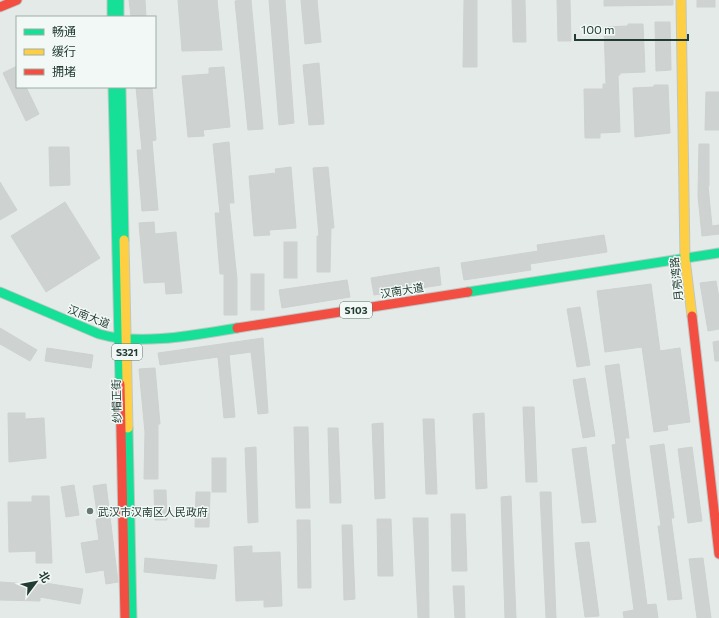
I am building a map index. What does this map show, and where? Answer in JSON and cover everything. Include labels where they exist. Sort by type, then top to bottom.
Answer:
[{"type":"main road","points":[[0,7],[17,0]]},
{"type":"main road","points":[[112,0],[112,16]]},
{"type":"main road","points":[[119,0],[119,16]]},
{"type":"main road","name":"月亮湾路","points":[[681,0],[685,259],[719,554]]},
{"type":"main road","name":"纱帽正街","points":[[113,88],[132,618]]},
{"type":"main road","name":"纱帽正街","points":[[121,88],[125,618]]},
{"type":"main road","name":"汉南大道","points":[[0,292],[99,334],[123,339],[159,338],[212,332],[719,253]]},
{"type":"building","points":[[129,0],[145,0],[146,16],[131,16]]},
{"type":"building","points":[[178,0],[217,0],[222,50],[182,51]]},
{"type":"building","points":[[251,0],[263,129],[248,130],[235,1]]},
{"type":"building","points":[[269,0],[285,0],[294,123],[279,125]]},
{"type":"building","points":[[301,0],[317,0],[321,42],[305,44]]},
{"type":"building","points":[[464,0],[477,0],[477,67],[463,67]]},
{"type":"building","points":[[512,0],[525,0],[526,42],[513,42]]},
{"type":"building","points":[[557,0],[570,0],[571,41],[558,41]]},
{"type":"building","points":[[604,0],[673,0],[673,5],[604,6]]},
{"type":"building","points":[[697,0],[715,0],[715,7],[697,7]]},
{"type":"building","points":[[655,22],[670,22],[671,70],[656,71]]},
{"type":"building","points":[[628,24],[643,24],[645,72],[620,73],[620,75],[618,75],[620,132],[600,133],[600,138],[585,138],[584,89],[603,89],[603,84],[606,84],[604,27],[628,26]]},
{"type":"building","points":[[319,63],[324,124],[309,125],[303,65]]},
{"type":"building","points":[[16,66],[16,88],[26,88],[39,114],[26,121],[3,73]]},
{"type":"building","points":[[224,67],[230,127],[203,130],[204,136],[188,137],[182,76],[209,74],[209,68]]},
{"type":"building","points":[[654,85],[668,85],[670,133],[635,137],[633,88],[654,87]]},
{"type":"building","points":[[136,88],[152,88],[156,140],[152,141],[158,210],[142,211],[137,150],[142,150]]},
{"type":"building","points":[[706,92],[719,92],[719,130],[705,130]]},
{"type":"building","points":[[229,142],[234,203],[229,203],[237,279],[237,315],[224,315],[224,274],[220,274],[215,213],[220,213],[213,144]]},
{"type":"building","points":[[699,144],[709,144],[708,186],[712,226],[719,225],[719,234],[702,236],[698,196]]},
{"type":"building","points":[[49,147],[69,147],[70,185],[50,186]]},
{"type":"building","points":[[291,167],[296,228],[269,230],[270,235],[254,236],[249,176],[276,173],[275,169]]},
{"type":"building","points":[[328,167],[334,228],[331,228],[330,272],[317,272],[317,236],[319,236],[313,168]]},
{"type":"building","points":[[0,182],[17,210],[0,220]]},
{"type":"building","points":[[65,202],[100,258],[46,292],[11,236]]},
{"type":"building","points":[[154,222],[155,234],[176,232],[182,293],[166,294],[165,282],[144,283],[139,223]]},
{"type":"building","points":[[604,235],[607,252],[530,264],[531,270],[464,280],[461,263],[538,251],[537,245]]},
{"type":"building","points":[[284,242],[297,242],[297,278],[284,278]]},
{"type":"building","points":[[439,267],[441,285],[374,295],[371,278]]},
{"type":"building","points":[[251,274],[264,274],[264,310],[251,310]]},
{"type":"building","points":[[347,280],[350,297],[282,308],[279,290]]},
{"type":"building","points":[[716,281],[719,298],[719,329],[708,331],[700,283]]},
{"type":"building","points":[[651,284],[660,351],[680,348],[690,422],[667,425],[668,430],[654,432],[642,347],[605,352],[597,291]]},
{"type":"building","points":[[580,307],[590,365],[577,367],[567,309]]},
{"type":"building","points":[[0,328],[37,350],[30,361],[0,344]]},
{"type":"building","points":[[263,338],[268,413],[258,414],[251,352],[229,355],[235,417],[224,418],[218,357],[160,365],[158,353]]},
{"type":"building","points":[[719,341],[719,361],[715,361],[713,342]]},
{"type":"building","points":[[47,348],[93,355],[91,368],[45,361]]},
{"type":"building","points":[[619,364],[629,438],[625,438],[647,605],[656,604],[658,618],[624,618],[623,612],[634,610],[612,445],[616,444],[605,366]]},
{"type":"building","points":[[155,368],[160,424],[158,424],[158,479],[144,479],[145,432],[139,369]]},
{"type":"building","points":[[585,378],[595,436],[583,438],[573,380]]},
{"type":"building","points":[[523,407],[534,407],[537,482],[526,482]]},
{"type":"building","points":[[8,413],[25,413],[25,419],[44,418],[46,458],[9,462]]},
{"type":"building","points":[[484,413],[487,488],[476,489],[473,414]]},
{"type":"building","points":[[423,419],[434,419],[437,494],[426,494]]},
{"type":"building","points":[[383,423],[385,498],[375,499],[372,424]]},
{"type":"building","points":[[294,427],[308,427],[310,508],[296,508]]},
{"type":"building","points":[[328,428],[338,428],[341,503],[330,503]]},
{"type":"building","points":[[664,444],[674,518],[671,518],[682,599],[668,600],[658,526],[661,526],[650,446]]},
{"type":"building","points":[[256,447],[258,522],[248,523],[245,448]]},
{"type":"building","points":[[586,447],[596,522],[582,523],[572,449]]},
{"type":"building","points":[[692,447],[702,521],[688,523],[678,449]]},
{"type":"building","points":[[212,458],[226,458],[226,492],[212,492]]},
{"type":"building","points":[[106,484],[118,582],[106,584],[104,570],[86,573],[81,543],[99,540],[96,520],[98,519],[93,486]]},
{"type":"building","points":[[74,485],[79,515],[66,517],[61,487]]},
{"type":"building","points":[[154,490],[166,490],[167,520],[155,520]]},
{"type":"building","points":[[196,492],[210,492],[209,527],[195,527]]},
{"type":"building","points":[[540,492],[551,492],[556,618],[546,618]]},
{"type":"building","points":[[32,496],[49,496],[52,563],[36,563],[36,551],[9,552],[8,502],[32,502]]},
{"type":"building","points":[[511,496],[516,618],[505,618],[501,497]]},
{"type":"building","points":[[451,514],[465,514],[467,571],[452,571]]},
{"type":"building","points":[[413,518],[428,518],[429,618],[418,618]]},
{"type":"building","points":[[377,519],[391,519],[393,576],[378,576]]},
{"type":"building","points":[[297,520],[310,520],[311,588],[298,588]]},
{"type":"building","points":[[342,525],[352,525],[355,599],[344,600]]},
{"type":"building","points":[[589,542],[599,616],[585,617],[575,543]]},
{"type":"building","points":[[252,546],[252,553],[280,552],[282,606],[264,607],[264,600],[236,601],[234,547]]},
{"type":"building","points":[[145,558],[217,565],[215,579],[144,572]]},
{"type":"building","points":[[703,558],[711,618],[697,618],[689,559]]},
{"type":"building","points":[[0,582],[45,585],[45,583],[83,589],[80,604],[40,597],[40,601],[0,600]]},
{"type":"building","points":[[453,586],[464,586],[465,618],[455,618]]},
{"type":"traffic: fast","points":[[112,0],[112,16]]},
{"type":"traffic: fast","points":[[119,0],[119,16]]},
{"type":"traffic: fast","points":[[113,88],[120,384]]},
{"type":"traffic: fast","points":[[121,88],[124,240]]},
{"type":"traffic: fast","points":[[468,292],[719,253]]},
{"type":"traffic: fast","points":[[0,292],[99,334],[115,337],[132,339],[168,338],[237,328]]},
{"type":"traffic: fast","points":[[128,428],[132,618]]},
{"type":"traffic: slow","points":[[681,0],[685,259],[692,316]]},
{"type":"traffic: slow","points":[[124,240],[128,428]]},
{"type":"traffic: jam","points":[[0,7],[17,0]]},
{"type":"traffic: jam","points":[[237,328],[468,292]]},
{"type":"traffic: jam","points":[[692,316],[719,554]]},
{"type":"traffic: jam","points":[[120,384],[125,618]]},
{"type":"place","name":"武汉市汉南区人民政府","points":[[90,511]]}]
